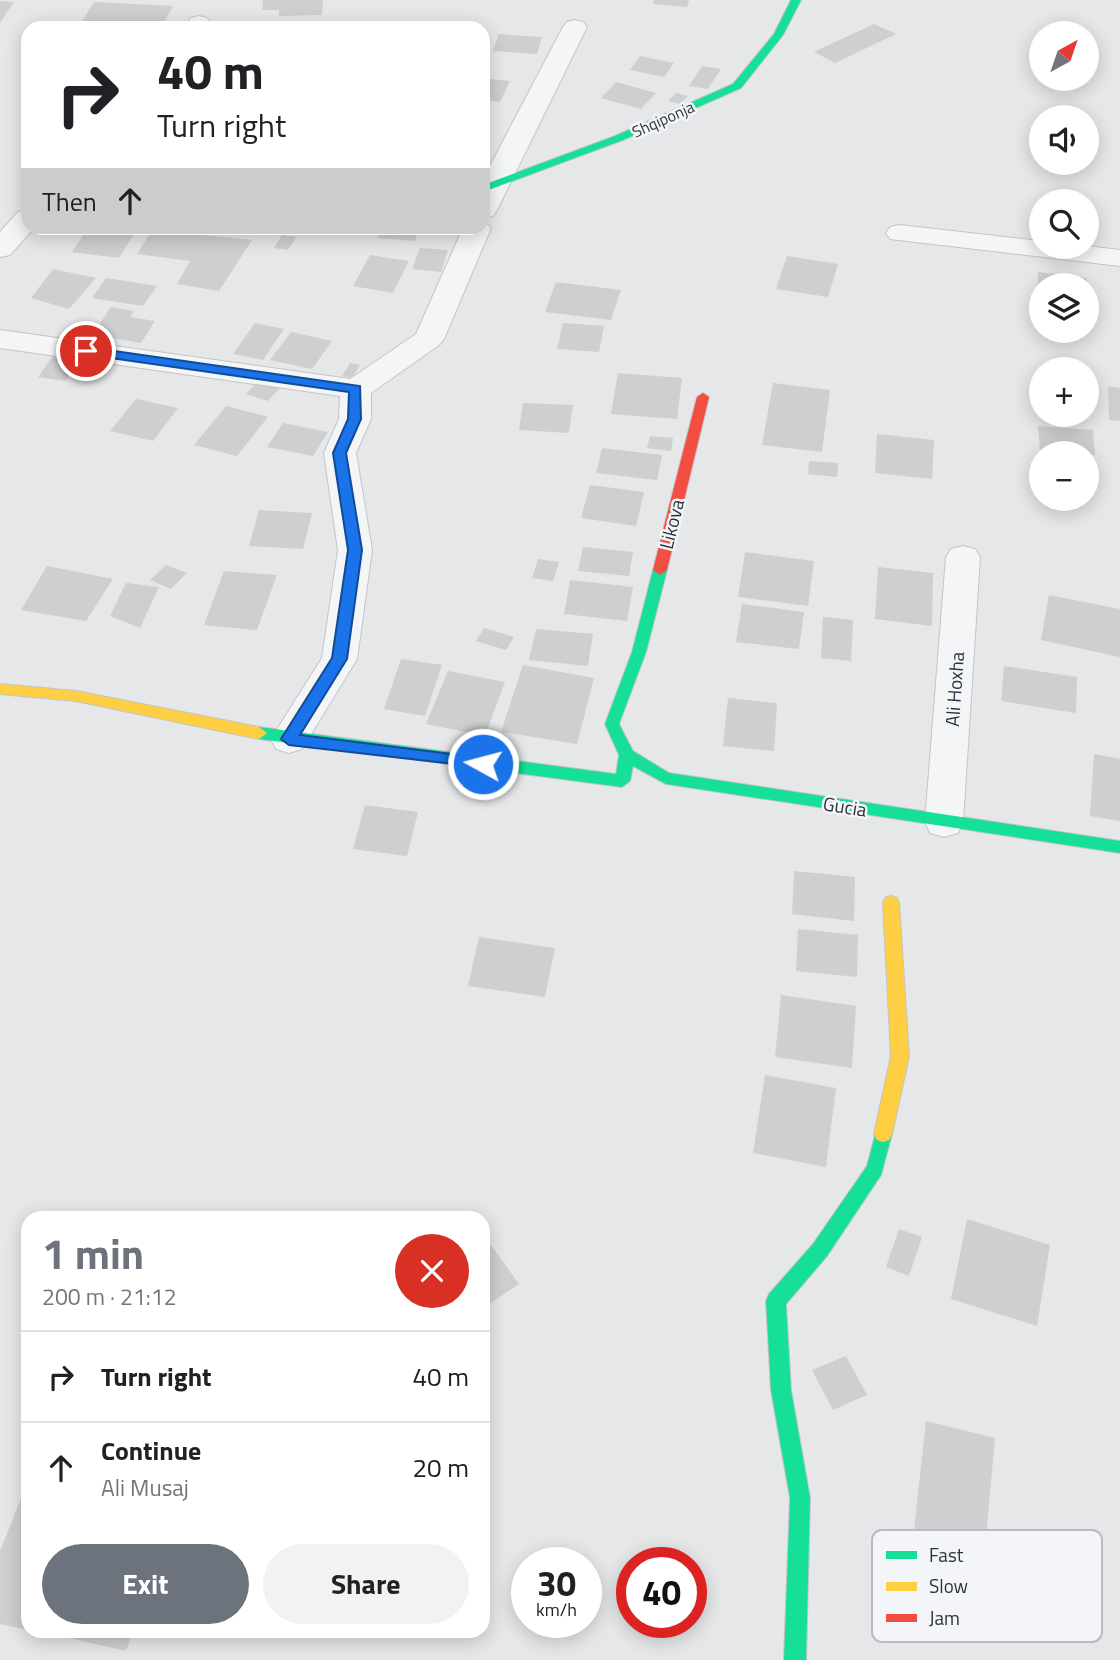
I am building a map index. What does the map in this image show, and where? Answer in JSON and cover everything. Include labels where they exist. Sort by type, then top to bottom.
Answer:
[{"type":"street","name":"Shqiponja","points":[[490,194],[737,86],[778,36],[796,0]]},
{"type":"street","points":[[490,188],[575,27]]},
{"type":"street","points":[[0,249],[21,226]]},
{"type":"street","points":[[900,233],[1120,258]]},
{"type":"street","points":[[0,339],[356,389],[429,339],[474,235]]},
{"type":"street","points":[[289,739],[339,659],[355,550],[340,453],[355,419],[356,389]]},
{"type":"street","name":"Likova","points":[[627,755],[612,724],[639,652],[703,397]]},
{"type":"street","name":"Ali Hoxha","points":[[944,822],[963,557]]},
{"type":"street","points":[[0,689],[76,696],[289,739],[622,781],[627,755]]},
{"type":"street","name":"Gucia","points":[[627,755],[666,778],[1120,847]]},
{"type":"street","points":[[795,1660],[800,1498],[781,1390],[776,1301],[820,1250],[875,1169],[900,1056],[891,903]]},
{"type":"building","points":[[263,0],[323,0],[322,15],[279,16],[279,10],[262,10]]},
{"type":"building","points":[[654,0],[689,0],[687,7],[653,4]]},
{"type":"building","points":[[0,1],[14,2],[0,23]]},
{"type":"building","points":[[94,2],[173,6],[165,21],[82,21]]},
{"type":"building","points":[[874,24],[896,34],[835,63],[814,52]]},
{"type":"building","points":[[499,34],[542,37],[537,54],[493,51]]},
{"type":"building","points":[[640,56],[674,63],[664,77],[630,70]]},
{"type":"building","points":[[702,66],[721,69],[708,89],[689,86]]},
{"type":"building","points":[[490,79],[510,81],[500,102],[490,101]]},
{"type":"building","points":[[616,82],[656,93],[641,109],[601,98]]},
{"type":"building","points":[[676,93],[688,96],[680,104],[668,101]]},
{"type":"building","points":[[83,235],[134,235],[119,258],[72,252]]},
{"type":"building","points":[[149,235],[202,235],[252,240],[219,291],[177,284],[190,261],[137,254]]},
{"type":"building","points":[[282,235],[296,237],[288,250],[274,248]]},
{"type":"building","points":[[378,235],[417,235],[415,241],[377,238]]},
{"type":"building","points":[[420,248],[448,250],[441,272],[412,269]]},
{"type":"building","points":[[370,255],[409,261],[393,293],[353,286]]},
{"type":"building","points":[[787,256],[838,264],[828,297],[776,289]]},
{"type":"building","points":[[53,269],[96,278],[69,309],[31,298]]},
{"type":"building","points":[[106,278],[157,286],[143,306],[92,298]]},
{"type":"building","points":[[556,282],[621,290],[611,320],[545,312]]},
{"type":"building","points":[[111,307],[134,311],[130,317],[155,321],[141,343],[92,335]]},
{"type":"building","points":[[255,323],[284,329],[263,360],[233,354]]},
{"type":"building","points":[[563,323],[604,326],[599,352],[557,349]]},
{"type":"building","points":[[291,332],[332,341],[312,369],[270,360]]},
{"type":"building","points":[[55,353],[82,358],[65,381],[38,377]]},
{"type":"building","points":[[350,363],[360,365],[352,378],[342,376]]},
{"type":"building","points":[[618,373],[682,378],[677,419],[611,414]]},
{"type":"building","points":[[258,381],[280,388],[268,401],[246,394]]},
{"type":"building","points":[[773,383],[830,390],[822,452],[762,445]]},
{"type":"building","points":[[1108,386],[1120,388],[1120,421],[1109,420]]},
{"type":"building","points":[[136,399],[178,408],[153,441],[110,431]]},
{"type":"building","points":[[523,403],[573,405],[569,433],[519,430]]},
{"type":"building","points":[[226,406],[268,417],[237,456],[194,445]]},
{"type":"building","points":[[283,423],[328,432],[313,456],[267,447]]},
{"type":"building","points":[[1038,427],[1093,430],[1094,441],[1039,441]]},
{"type":"building","points":[[877,434],[934,440],[932,479],[875,473]]},
{"type":"building","points":[[650,436],[673,438],[671,451],[647,448]]},
{"type":"building","points":[[602,448],[662,455],[657,480],[596,473]]},
{"type":"building","points":[[809,461],[838,463],[837,477],[808,474]]},
{"type":"building","points":[[590,485],[644,492],[636,526],[581,518]]},
{"type":"building","points":[[259,510],[312,513],[303,549],[249,546]]},
{"type":"building","points":[[583,547],[633,552],[629,576],[578,571]]},
{"type":"building","points":[[745,552],[814,561],[808,606],[738,597]]},
{"type":"building","points":[[538,559],[559,562],[553,581],[532,578]]},
{"type":"building","points":[[166,565],[187,573],[171,589],[150,580]]},
{"type":"building","points":[[47,566],[113,579],[86,621],[21,610]]},
{"type":"building","points":[[878,567],[933,573],[932,626],[875,619]]},
{"type":"building","points":[[224,571],[277,575],[257,630],[204,625]]},
{"type":"building","points":[[570,580],[633,587],[627,621],[564,614]]},
{"type":"building","points":[[126,583],[159,587],[140,628],[110,616]]},
{"type":"building","points":[[1049,595],[1120,609],[1120,657],[1041,640]]},
{"type":"building","points":[[742,604],[804,612],[799,649],[736,642]]},
{"type":"building","points":[[823,617],[853,620],[851,661],[821,658]]},
{"type":"building","points":[[484,628],[514,637],[506,650],[476,641]]},
{"type":"building","points":[[536,629],[593,634],[588,666],[529,660]]},
{"type":"building","points":[[401,659],[442,665],[425,716],[384,709]]},
{"type":"building","points":[[523,665],[594,678],[577,744],[501,732]]},
{"type":"building","points":[[1004,666],[1077,677],[1076,713],[1001,701]]},
{"type":"building","points":[[448,671],[505,682],[485,736],[426,724]]},
{"type":"building","points":[[728,698],[777,703],[774,751],[723,746]]},
{"type":"building","points":[[1094,754],[1120,759],[1120,821],[1090,816]]},
{"type":"building","points":[[365,805],[418,812],[407,856],[353,849]]},
{"type":"building","points":[[794,871],[855,877],[854,921],[792,914]]},
{"type":"building","points":[[798,929],[858,935],[857,977],[796,971]]},
{"type":"building","points":[[479,937],[555,948],[545,997],[468,986]]},
{"type":"building","points":[[781,995],[856,1006],[852,1068],[775,1057]]},
{"type":"building","points":[[765,1075],[836,1088],[826,1167],[753,1153]]},
{"type":"building","points":[[967,1219],[1050,1245],[1037,1326],[951,1299]]},
{"type":"building","points":[[899,1229],[922,1237],[909,1276],[886,1267]]},
{"type":"building","points":[[490,1244],[519,1284],[490,1303]]},
{"type":"building","points":[[846,1356],[867,1395],[833,1410],[812,1370]]},
{"type":"building","points":[[926,1421],[995,1438],[987,1530],[914,1530]]},
{"type":"building","points":[[21,1498],[21,1628],[0,1624],[0,1551]]},
{"type":"building","points":[[69,1638],[131,1638],[126,1651]]},
{"type":"traffic: fast","points":[[490,186],[619,138],[737,86],[778,35],[796,0]]},
{"type":"traffic: fast","points":[[660,570],[639,652],[612,724],[627,755],[666,778],[1120,847]]},
{"type":"traffic: fast","points":[[259,733],[622,781],[627,755]]},
{"type":"traffic: fast","points":[[795,1660],[800,1498],[781,1390],[776,1301],[820,1250],[875,1169],[883,1134]]},
{"type":"traffic: slow","points":[[0,689],[76,696],[259,733]]},
{"type":"traffic: slow","points":[[883,1134],[900,1056],[891,903]]},
{"type":"traffic: jam","points":[[660,570],[703,397]]},
{"type":"route","points":[[86,351],[356,389],[355,419],[340,453],[355,550],[339,659],[289,739],[483,764]]}]
